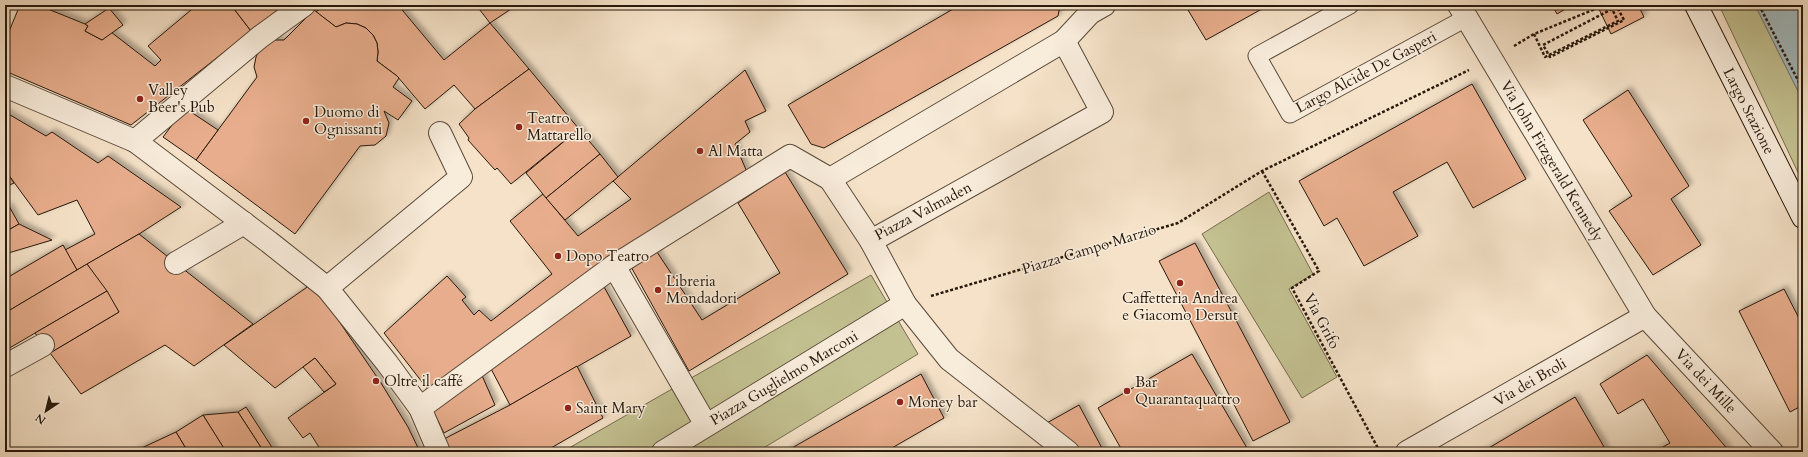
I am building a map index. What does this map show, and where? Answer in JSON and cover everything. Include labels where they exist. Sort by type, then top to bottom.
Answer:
[{"type":"street","points":[[135,141],[260,37],[304,5]]},
{"type":"street","name":"Largo Stazione","points":[[1696,5],[1803,217]]},
{"type":"street","points":[[420,408],[614,266],[790,156],[830,178],[1064,41],[1093,8]]},
{"type":"street","name":"Via John Fitzgerald Kennedy","points":[[1463,12],[1645,316]]},
{"type":"street","name":"Piazza Valmaden","points":[[830,178],[871,241],[1102,112],[1064,41]]},
{"type":"street","points":[[5,86],[135,141],[244,222],[327,288],[387,363],[420,408],[438,452]]},
{"type":"street","points":[[327,288],[461,177],[440,133]]},
{"type":"street","points":[[176,264],[244,222]]},
{"type":"street","points":[[871,241],[905,304],[949,359],[1068,452]]},
{"type":"street","points":[[614,266],[706,425]]},
{"type":"street","name":"Piazza Guglielmo Marconi","points":[[663,452],[905,304]]},
{"type":"street","name":"Via dei Broli","points":[[1411,450],[1645,316]]},
{"type":"street","name":"Via dei Mille","points":[[1645,316],[1769,450]]},
{"type":"street","points":[[5,366],[43,345]]},
{"type":"lane","name":"Largo Alcide De Gasperi","points":[[1350,5],[1257,56],[1290,114],[1463,12]]},
{"type":"path","points":[[1605,5],[1534,34],[1545,56],[1618,21],[1609,5]]},
{"type":"path","points":[[1612,10],[1543,45],[1550,57],[1624,20],[1616,5]]},
{"type":"path","points":[[1618,9],[1625,5]]},
{"type":"path","points":[[1759,5],[1803,90]]},
{"type":"path","name":"Piazza Campo Marzio","points":[[905,304],[1178,223],[1262,171],[1491,59]]},
{"type":"path","name":"Via Grifo","points":[[1262,171],[1319,271],[1292,288],[1380,452]]},
{"type":"shaded area","points":[[1719,5],[1755,5],[1803,101],[1803,183]]},
{"type":"shaded area","points":[[1269,192],[1313,274],[1289,289],[1337,377],[1302,398],[1202,234]]},
{"type":"shaded area","points":[[871,275],[918,354],[757,452],[562,452]]},
{"type":"water","points":[[1755,5],[1803,5],[1803,101]]},
{"type":"building","points":[[20,5],[38,5],[85,24],[88,26],[85,31],[102,40],[111,32],[155,66],[161,60],[148,46],[197,5],[231,5],[251,31],[131,125],[5,71],[5,41]]},
{"type":"building","points":[[231,5],[273,5],[278,11],[251,31]]},
{"type":"building","points":[[273,5],[286,5],[278,11]]},
{"type":"building","points":[[324,5],[398,5],[444,60],[490,23],[529,69],[475,109],[454,85],[425,109],[397,76],[377,61],[377,43],[373,35],[366,28],[357,24],[346,23],[336,27],[316,12]]},
{"type":"building","points":[[476,5],[517,5],[490,23]]},
{"type":"building","points":[[960,5],[1060,5],[1058,16],[824,148],[811,144],[788,105]]},
{"type":"building","points":[[1185,5],[1269,5],[1206,40]]},
{"type":"building","points":[[1552,5],[1572,5],[1557,14]]},
{"type":"building","points":[[1597,5],[1638,5],[1644,17],[1611,34]]},
{"type":"building","points":[[109,8],[123,25],[102,40],[85,31],[88,26],[85,24]]},
{"type":"building","name":"Duomo di Ognissanti","points":[[314,10],[336,27],[346,23],[357,24],[366,28],[373,35],[377,43],[377,61],[399,78],[393,87],[412,101],[398,120],[384,111],[389,123],[386,136],[375,145],[360,146],[295,234],[196,160],[257,77],[254,67],[260,48],[267,43],[276,40],[284,40]]},
{"type":"building","name":"Teatro Mattarello","points":[[529,69],[579,129],[511,184],[497,168],[495,170],[468,140],[469,138],[459,124],[475,109]]},
{"type":"building","points":[[745,70],[766,111],[745,121],[750,132],[735,144],[747,172],[591,269],[429,391],[384,333],[447,276],[466,297],[462,300],[474,315],[479,310],[491,321],[552,274],[510,221],[543,194],[578,236],[631,199],[613,181]]},
{"type":"building","points":[[1472,84],[1526,179],[1473,208],[1447,162],[1393,192],[1418,236],[1364,266],[1337,218],[1324,226],[1299,181]]},
{"type":"building","points":[[1628,90],[1689,186],[1671,199],[1701,245],[1653,275],[1609,211],[1632,196],[1583,120]]},
{"type":"building","points":[[185,108],[218,130],[196,160],[163,137]]},
{"type":"building","points":[[5,112],[46,136],[52,132],[98,163],[108,156],[181,207],[139,234],[77,270],[65,250],[95,234],[77,200],[38,215],[5,170]]},
{"type":"building","points":[[579,129],[600,154],[546,198],[526,173]]},
{"type":"building","points":[[600,154],[618,177],[565,220],[546,198]]},
{"type":"building","points":[[5,170],[14,183],[5,187]]},
{"type":"building","points":[[785,172],[848,274],[689,371],[630,265],[655,249],[702,320],[780,273],[738,203]]},
{"type":"building","points":[[9,206],[19,224],[5,232],[5,209]]},
{"type":"building","points":[[19,224],[52,240],[5,254],[5,232]]},
{"type":"building","points":[[139,234],[253,324],[194,366],[165,345],[81,394],[50,353],[119,312],[87,264]]},
{"type":"building","points":[[1195,243],[1290,422],[1253,441],[1159,261]]},
{"type":"building","points":[[63,245],[77,270],[10,310],[5,299],[5,279]]},
{"type":"building","points":[[87,264],[107,291],[6,350],[5,313]]},
{"type":"building","points":[[313,283],[381,383],[408,427],[420,452],[322,452],[310,433],[303,438],[288,418],[336,384],[315,358],[275,388],[224,345]]},
{"type":"building","points":[[603,285],[631,336],[510,405],[489,365]]},
{"type":"building","points":[[1784,289],[1803,326],[1803,405],[1790,412],[1739,311]]},
{"type":"building","points":[[107,291],[119,312],[50,353],[35,333]]},
{"type":"building","points":[[5,299],[10,310],[5,313]]},
{"type":"building","points":[[1192,354],[1247,448],[1239,452],[1123,452],[1098,408]]},
{"type":"building","points":[[1647,355],[1730,452],[1654,452],[1670,443],[1643,399],[1618,414],[1600,384]]},
{"type":"building","points":[[315,358],[336,384],[324,392],[303,367]]},
{"type":"building","points":[[577,366],[603,418],[544,452],[451,452],[444,439],[510,405]]},
{"type":"building","points":[[480,371],[495,405],[444,433],[430,405]]},
{"type":"building","points":[[921,374],[944,418],[885,452],[785,452]]},
{"type":"building","points":[[1575,397],[1607,452],[1482,452]]},
{"type":"building","points":[[1079,405],[1104,452],[1084,452],[1045,424]]},
{"type":"building","points":[[246,407],[275,452],[264,452],[238,412]]},
{"type":"building","points":[[238,412],[264,452],[226,452],[203,415]]},
{"type":"building","points":[[203,415],[225,450],[221,452],[188,452],[176,432]]},
{"type":"building","points":[[176,432],[188,452],[133,452]]},
{"type":"place","name":"Valley Beer's Pub","points":[[140,99]]},
{"type":"place","name":"Duomo di Ognissanti","points":[[306,121]]},
{"type":"place","name":"Teatro Mattarello","points":[[519,127]]},
{"type":"place","name":"Al Matta","points":[[700,151]]},
{"type":"place","name":"Dopo Teatro","points":[[558,256]]},
{"type":"place","name":"Caffetteria Andrea e Giacomo Dersut","points":[[1180,283]]},
{"type":"place","name":"Libreria Mondadori","points":[[658,290]]},
{"type":"place","name":"Oltre il caffé","points":[[376,381]]},
{"type":"place","name":"Bar Quarantaquattro","points":[[1127,391]]},
{"type":"place","name":"Money bar","points":[[900,402]]},
{"type":"place","name":"Saint Mary","points":[[568,408]]}]
